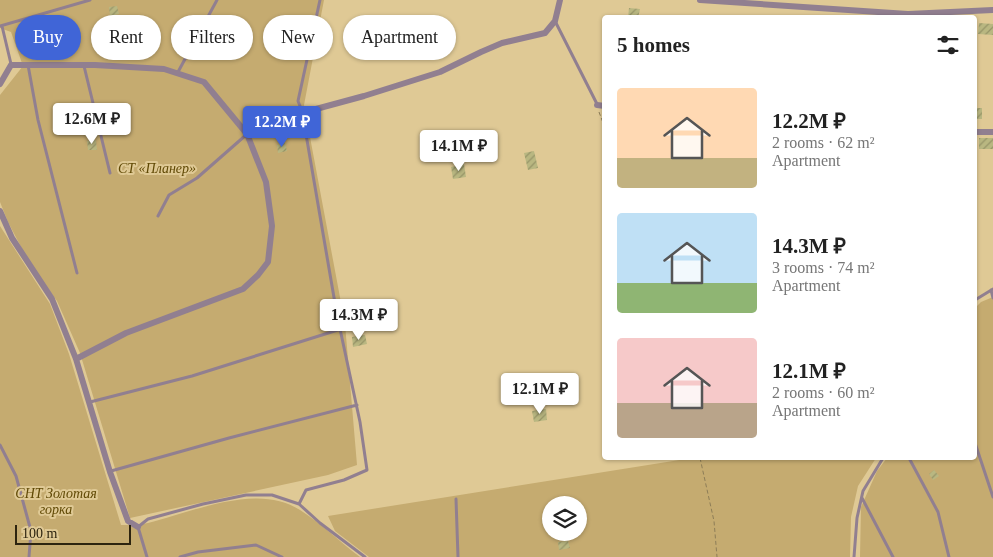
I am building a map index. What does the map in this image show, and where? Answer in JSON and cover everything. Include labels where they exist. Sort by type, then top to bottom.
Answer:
[{"type":"street","points":[[248,134],[288,113],[364,96],[440,72],[502,43],[545,33],[555,21],[560,0]]},
{"type":"street","points":[[700,0],[908,14],[993,10]]},
{"type":"street","points":[[0,84],[11,65],[84,65],[164,69],[204,82],[248,134],[266,182],[272,226],[268,262],[243,289],[126,334],[76,359]]},
{"type":"street","points":[[597,105],[602,106]]},
{"type":"street","points":[[977,132],[993,132]]},
{"type":"street","points":[[0,211],[12,238],[52,300],[76,359],[110,472],[128,521],[138,527]]},
{"type":"lane","points":[[11,65],[1,26],[90,0]]},
{"type":"lane","points":[[178,73],[216,0]]},
{"type":"lane","points":[[299,504],[306,490],[344,480],[367,470],[357,405],[340,329],[302,111],[298,101],[320,0]]},
{"type":"lane","points":[[555,21],[597,105]]},
{"type":"lane","points":[[28,65],[38,120],[77,273]]},
{"type":"lane","points":[[84,65],[110,173]]},
{"type":"lane","points":[[158,216],[169,195],[197,178],[248,134]]},
{"type":"lane","points":[[977,299],[992,289],[993,298]]},
{"type":"lane","points":[[90,402],[192,376],[340,329]]},
{"type":"lane","points":[[110,472],[229,438],[357,405]]},
{"type":"lane","points":[[0,445],[16,476],[31,531],[29,557]]},
{"type":"lane","points":[[977,449],[993,496]]},
{"type":"lane","points":[[854,557],[857,518],[863,491],[882,460]]},
{"type":"lane","points":[[910,460],[938,512],[949,557]]},
{"type":"lane","points":[[147,557],[138,527],[148,519],[246,495],[272,495],[299,504],[364,557]]},
{"type":"lane","points":[[862,498],[893,557]]},
{"type":"lane","points":[[456,499],[458,557]]},
{"type":"lane","points":[[180,557],[198,552],[256,545],[282,557]]},
{"type":"path","points":[[597,105],[602,119]]},
{"type":"path","points":[[700,460],[714,521],[717,557]]},
{"type":"green space","name":"СТ «Планер»","points":[[0,0],[324,0],[321,15],[263,15],[263,60],[313,60],[304,105],[345,324],[357,465],[328,475],[130,518],[80,353],[57,301],[30,264],[8,222],[0,202],[0,95],[23,66],[21,60],[81,60],[81,15],[15,15],[15,43],[11,32],[0,28]]},
{"type":"green space","name":"СНТ Золотая горка","points":[[0,226],[50,304],[69,354],[121,525],[148,523],[225,502],[265,499],[283,502],[300,510],[360,557],[0,557]]},
{"type":"green space","points":[[993,297],[993,557],[860,557],[861,507],[877,471],[885,460],[977,460],[977,306],[981,302]]},
{"type":"green space","points":[[679,460],[875,460],[858,486],[851,517],[850,557],[369,557],[335,531],[328,516]]},
{"type":"building","points":[[117,6],[119,14],[110,15],[109,7]]},
{"type":"building","points":[[629,8],[640,9],[639,15],[628,15]]},
{"type":"building","points":[[979,23],[993,24],[993,35],[978,34]]},
{"type":"building","points":[[977,108],[982,108],[982,119],[977,119]]},
{"type":"building","points":[[979,138],[993,138],[993,149],[979,149]]},
{"type":"building","points":[[96,140],[97,150],[88,150],[87,141]]},
{"type":"building","points":[[285,143],[287,151],[278,153],[277,145]]},
{"type":"building","points":[[534,151],[538,168],[528,170],[524,153]]},
{"type":"building","points":[[464,164],[466,177],[453,179],[451,167]]},
{"type":"building","points":[[365,335],[367,344],[353,347],[352,337]]},
{"type":"building","points":[[546,409],[547,420],[534,422],[532,411]]},
{"type":"building","points":[[934,470],[939,476],[933,480],[929,474]]},
{"type":"building","points":[[568,541],[570,548],[559,550],[558,542]]}]
